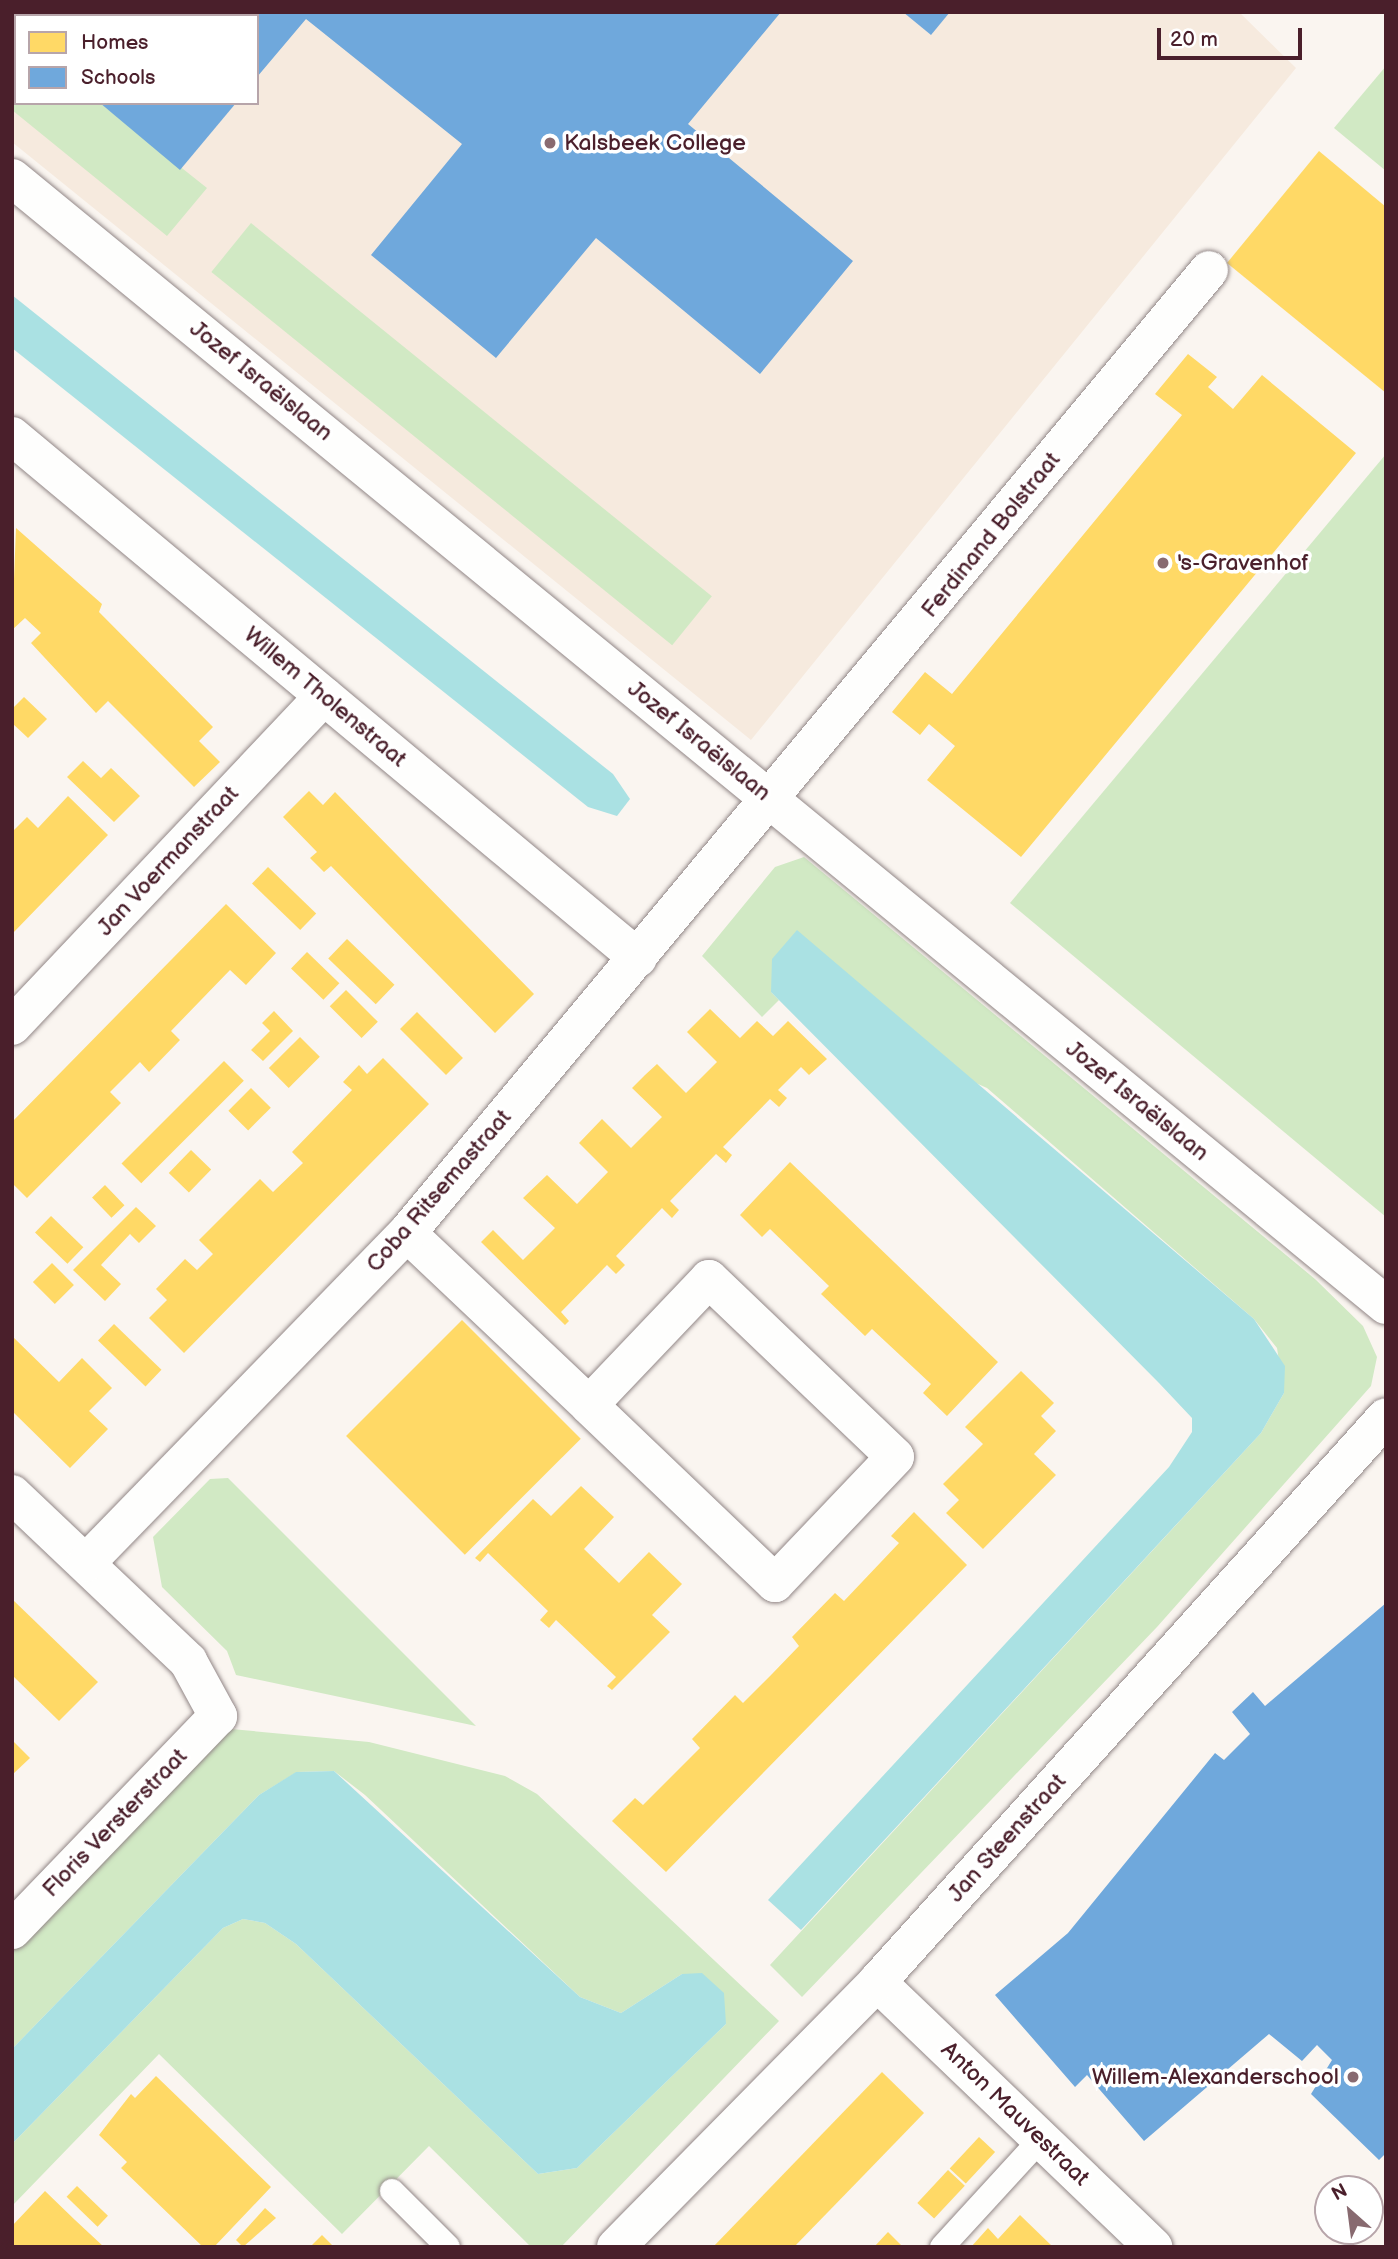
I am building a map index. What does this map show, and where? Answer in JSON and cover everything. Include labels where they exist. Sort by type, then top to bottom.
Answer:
[{"type":"street","name":"Jozef Israëlslaan","points":[[12,178],[1386,1305]]},
{"type":"street","name":"Ferdinand Bolstraat","points":[[772,801],[1209,270]]},
{"type":"street","name":"Willem Tholenstraat","points":[[12,436],[638,958]]},
{"type":"street","name":"Jan Voermanstraat","points":[[12,1026],[324,696]]},
{"type":"street","name":"Coba Ritsemastraat","points":[[86,1563],[407,1233],[772,801]]},
{"type":"street","points":[[407,1233],[775,1583],[895,1457],[709,1279],[589,1405]]},
{"type":"street","name":"Jan Steenstraat","points":[[617,2247],[877,1982],[1386,1417]]},
{"type":"street","points":[[12,1493],[86,1563]]},
{"type":"street","name":"Floris Versterstraat","points":[[12,1930],[218,1716],[188,1661],[86,1563]]},
{"type":"street","name":"Anton Mauvestraat","points":[[877,1982],[1153,2247]]},
{"type":"lane","points":[[942,2247],[1041,2139]]},
{"type":"lane","points":[[391,2191],[448,2247]]},
{"type":"shaded area","points":[[12,12],[1239,12],[1296,68],[751,740],[12,142]]},
{"type":"green space","points":[[12,31],[14,105],[103,105],[207,188],[167,236],[12,110]]},
{"type":"green space","points":[[1386,66],[1386,171],[1334,128]]},
{"type":"green space","points":[[251,223],[712,596],[672,645],[211,272]]},
{"type":"green space","points":[[1386,454],[1386,1217],[1010,903]]},
{"type":"green space","points":[[804,857],[1315,1279],[1363,1326],[1377,1357],[1371,1386],[1157,1627],[802,1997],[770,1965],[1261,1433],[1284,1393],[1277,1348],[1254,1319],[987,1088],[771,992],[779,1000],[762,1017],[702,956],[775,867]]},
{"type":"green space","points":[[228,1478],[476,1726],[236,1675],[227,1651],[162,1587],[153,1537],[210,1479]]},
{"type":"green space","points":[[231,1729],[369,1742],[505,1776],[537,1794],[779,2021],[561,2247],[531,2247],[429,2146],[342,2234],[159,2054],[12,2206],[12,2144],[223,1928],[243,1919],[265,1923],[296,1944],[538,2174],[577,2168],[726,2024],[682,1974],[621,2013],[580,1997],[365,1795],[334,1771],[297,1772],[259,1795],[12,2049],[12,1951]]},
{"type":"water","points":[[12,295],[613,774],[630,799],[617,816],[588,807],[12,348]]},
{"type":"water","points":[[797,930],[1254,1319],[1285,1366],[1284,1393],[1261,1433],[801,1930],[768,1900],[1169,1467],[1192,1432],[1192,1418],[771,992],[772,959]]},
{"type":"water","points":[[334,1771],[580,1997],[621,2013],[682,1974],[702,1973],[724,1993],[726,2024],[577,2168],[538,2174],[296,1944],[265,1923],[243,1919],[223,1928],[12,2144],[12,2049],[259,1795],[296,1772]]},
{"type":"building: Homes","points":[[1319,151],[1386,207],[1386,393],[1227,263]]},
{"type":"building: Homes","name":"'s-Gravenhof","points":[[1188,354],[1217,377],[1208,387],[1233,409],[1262,375],[1356,453],[1021,857],[927,780],[955,746],[929,724],[920,735],[892,712],[925,672],[952,694],[1182,415],[1155,394]]},
{"type":"building: Homes","points":[[16,528],[102,604],[99,612],[213,727],[199,741],[220,762],[194,787],[108,701],[96,713],[31,643],[41,633],[25,618],[12,630]]},
{"type":"building: Homes","points":[[24,697],[47,719],[28,738],[12,723],[12,709]]},
{"type":"building: Homes","points":[[83,761],[101,778],[111,768],[140,796],[114,822],[67,777]]},
{"type":"building: Homes","points":[[309,791],[323,805],[335,792],[534,994],[495,1033],[331,866],[324,872],[310,858],[317,852],[283,817]]},
{"type":"building: Homes","points":[[68,796],[108,835],[12,934],[12,832],[27,817],[38,828]]},
{"type":"building: Homes","points":[[268,867],[316,914],[300,930],[252,884]]},
{"type":"building: Homes","points":[[226,904],[276,953],[246,985],[230,970],[171,1031],[180,1040],[149,1072],[140,1062],[110,1092],[121,1103],[27,1198],[12,1183],[12,1122]]},
{"type":"building: Homes","points":[[347,939],[394,985],[376,1004],[328,958]]},
{"type":"building: Homes","points":[[307,952],[339,983],[323,1000],[291,969]]},
{"type":"building: Homes","points":[[346,990],[378,1022],[362,1038],[330,1006]]},
{"type":"building: Homes","points":[[710,1009],[740,1038],[757,1021],[773,1036],[788,1021],[827,1059],[809,1075],[801,1067],[778,1090],[787,1098],[779,1107],[770,1099],[723,1147],[732,1155],[726,1163],[716,1154],[670,1201],[679,1210],[672,1218],[662,1208],[616,1256],[625,1265],[616,1274],[607,1265],[561,1312],[569,1321],[565,1325],[481,1242],[493,1230],[523,1260],[555,1228],[523,1198],[547,1175],[577,1204],[608,1172],[579,1143],[602,1119],[631,1148],[662,1117],[632,1088],[657,1064],[686,1093],[717,1062],[687,1032]]},
{"type":"building: Homes","points":[[274,1011],[293,1031],[263,1061],[251,1050],[270,1031],[262,1023]]},
{"type":"building: Homes","points":[[417,1012],[463,1058],[446,1075],[400,1029]]},
{"type":"building: Homes","points":[[300,1037],[320,1057],[289,1088],[269,1068]]},
{"type":"building: Homes","points":[[383,1058],[429,1104],[184,1353],[149,1318],[167,1300],[156,1289],[185,1259],[197,1270],[213,1254],[199,1240],[260,1179],[273,1192],[303,1163],[292,1152],[352,1090],[343,1082],[359,1065],[367,1074]]},
{"type":"building: Homes","points":[[224,1061],[244,1081],[141,1183],[121,1164]]},
{"type":"building: Homes","points":[[251,1088],[271,1108],[248,1130],[228,1111]]},
{"type":"building: Homes","points":[[191,1150],[211,1169],[189,1192],[169,1173]]},
{"type":"building: Homes","points":[[790,1162],[998,1362],[947,1416],[923,1393],[931,1384],[872,1329],[865,1336],[821,1294],[829,1286],[770,1229],[762,1237],[740,1215]]},
{"type":"building: Homes","points":[[105,1185],[124,1205],[112,1218],[92,1198]]},
{"type":"building: Homes","points":[[136,1207],[156,1226],[139,1243],[130,1234],[101,1265],[121,1284],[105,1301],[73,1270]]},
{"type":"building: Homes","points":[[51,1216],[83,1247],[67,1264],[35,1233]]},
{"type":"building: Homes","points":[[52,1263],[74,1285],[55,1304],[33,1282]]},
{"type":"building: Homes","points":[[462,1320],[581,1439],[465,1555],[346,1436]]},
{"type":"building: Homes","points":[[114,1324],[161,1370],[145,1386],[98,1341]]},
{"type":"building: Homes","points":[[12,1336],[59,1382],[82,1358],[112,1388],[89,1411],[108,1429],[70,1468],[12,1411]]},
{"type":"building: Homes","points":[[1021,1371],[1054,1403],[1041,1416],[1056,1431],[1034,1454],[1056,1475],[983,1549],[946,1513],[959,1500],[943,1484],[983,1444],[965,1427]]},
{"type":"building: Homes","points":[[581,1486],[614,1517],[584,1549],[619,1583],[649,1552],[682,1584],[652,1615],[670,1632],[612,1690],[607,1686],[616,1677],[556,1620],[549,1628],[540,1620],[548,1611],[488,1553],[480,1562],[475,1558],[533,1499],[551,1516]]},
{"type":"building: Homes","points":[[914,1512],[967,1565],[666,1872],[612,1821],[635,1798],[643,1805],[700,1748],[692,1739],[735,1695],[743,1703],[772,1674],[799,1646],[792,1637],[835,1593],[844,1601],[899,1543],[891,1536]]},
{"type":"building: Homes","points":[[12,1599],[98,1682],[59,1721],[12,1675]]},
{"type":"building: Homes","points":[[12,1740],[30,1758],[12,1775]]},
{"type":"building: Homes","points":[[882,2072],[924,2113],[794,2247],[713,2247]]},
{"type":"building: Homes","points":[[156,2076],[271,2187],[214,2247],[203,2247],[121,2168],[127,2162],[99,2135],[131,2094],[135,2098]]},
{"type":"building: Homes","points":[[979,2137],[995,2152],[966,2183],[950,2168]]},
{"type":"building: Homes","points":[[948,2170],[965,2186],[934,2219],[917,2203]]},
{"type":"building: Homes","points":[[77,2186],[108,2216],[98,2227],[67,2197]]},
{"type":"building: Homes","points":[[45,2191],[104,2247],[12,2247],[12,2226]]},
{"type":"building: Homes","points":[[265,2208],[276,2218],[243,2247],[236,2240]]},
{"type":"building: Homes","points":[[1020,2215],[1053,2247],[971,2247],[988,2228],[998,2239]]},
{"type":"building: Homes","points":[[888,2232],[903,2247],[874,2247]]},
{"type":"building: Homes","points":[[322,2235],[334,2247],[310,2247]]},
{"type":"building: Schools","points":[[16,12],[781,12],[688,124],[853,261],[760,374],[596,238],[496,358],[371,255],[462,144],[306,19],[259,75],[259,14]]},
{"type":"building: Schools","points":[[903,12],[950,12],[931,35]]},
{"type":"building: Schools","points":[[102,105],[234,105],[180,170]]},
{"type":"building: Schools","points":[[1386,1603],[1386,2153],[1379,2160],[1311,2094],[1332,2060],[1317,2045],[1302,2061],[1269,2034],[1144,2141],[1087,2075],[1075,2087],[995,1995],[1068,1933],[1215,1753],[1224,1760],[1250,1734],[1232,1712],[1253,1692],[1265,1706]]},
{"type":"place","name":"Kalsbeek College","points":[[550,143]]},
{"type":"place","name":"'s-Gravenhof","points":[[1163,563]]},
{"type":"place","name":"Willem-Alexanderschool","points":[[1353,2077]]}]
